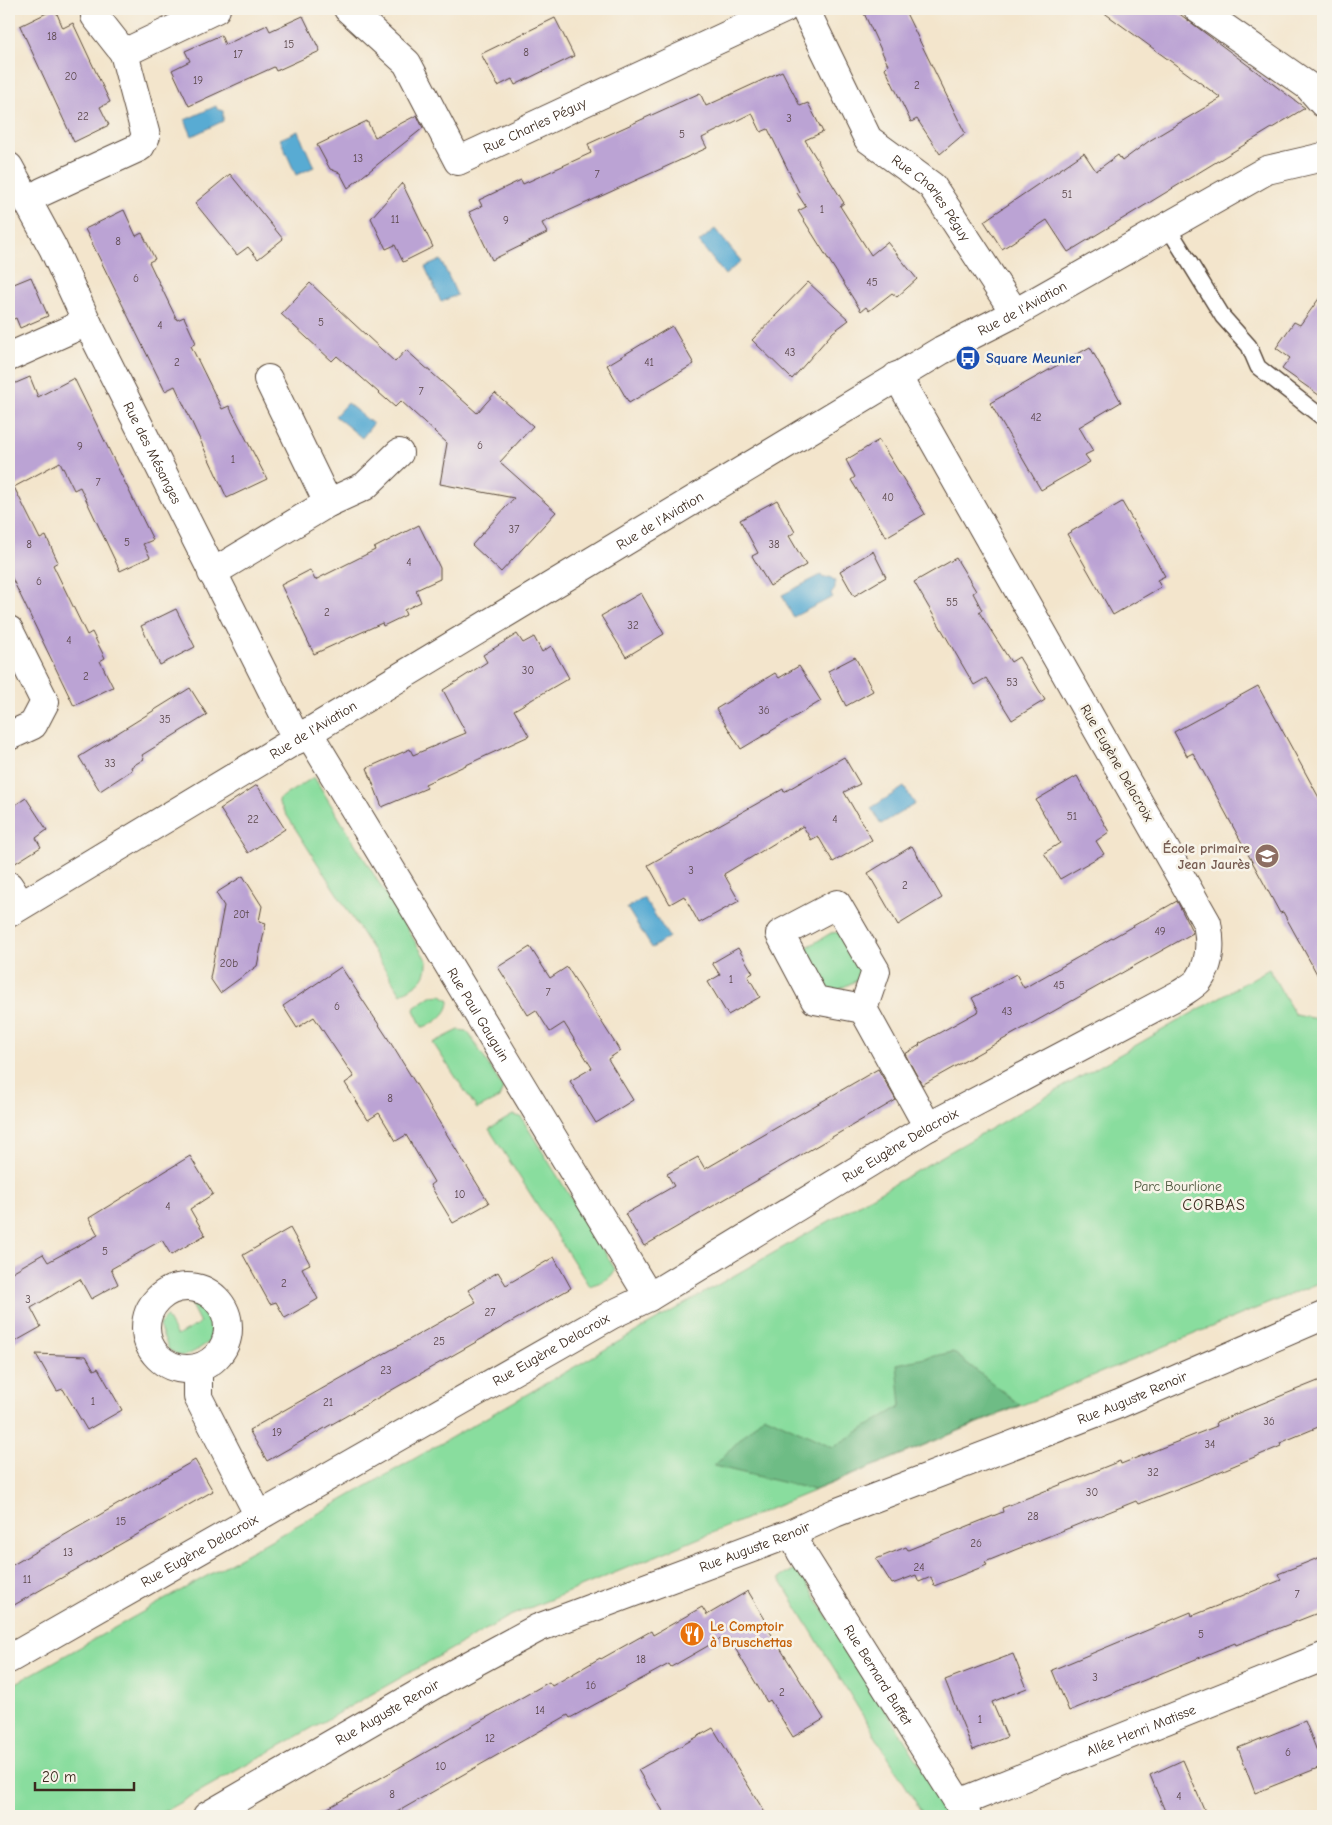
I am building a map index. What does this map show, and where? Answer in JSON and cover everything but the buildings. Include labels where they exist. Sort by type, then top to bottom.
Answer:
[{"type":"street","points":[[124,53],[216,9]]},
{"type":"street","name":"Rue Charles Péguy","points":[[348,9],[407,63],[458,161],[784,9]]},
{"type":"street","name":"Rue Charles Péguy","points":[[805,9],[868,139],[932,186],[1015,313]]},
{"type":"street","points":[[1198,9],[1308,86],[1323,104]]},
{"type":"street","points":[[42,192],[140,147],[146,136],[124,53],[94,16]]},
{"type":"street","name":"Rue de l'Aviation","points":[[13,901],[302,736],[942,350],[1015,313],[1267,170],[1323,157]]},
{"type":"street","name":"Rue des Mésanges","points":[[9,167],[53,248],[87,322],[212,574],[302,736]]},
{"type":"street","points":[[9,356],[87,322]]},
{"type":"street","name":"Rue Eugène Delacroix","points":[[9,1659],[611,1315],[649,1297],[928,1127],[1180,994],[1198,981],[1206,965],[1211,942],[1207,923],[897,376]]},
{"type":"street","points":[[268,379],[328,503]]},
{"type":"street","points":[[212,574],[328,503],[365,486],[399,454]]},
{"type":"street","points":[[9,630],[45,702],[33,725],[9,736]]},
{"type":"street","name":"Rue Paul Gauguin","points":[[302,736],[649,1297]]},
{"type":"street","points":[[864,1009],[928,1127]]},
{"type":"street","name":"Rue Auguste Renoir","points":[[207,1816],[451,1675],[538,1628],[792,1532],[835,1513],[1119,1404],[1323,1316]]},
{"type":"street","points":[[198,1368],[198,1397],[259,1516]]},
{"type":"street","name":"Rue Bernard Buffet","points":[[792,1532],[801,1552],[963,1810]]},
{"type":"street","name":"Allée Henri Matisse","points":[[963,1810],[1323,1657]]},
{"type":"lane","points":[[1167,226],[1223,317],[1249,346],[1258,367],[1323,418]]},
{"type":"green space","points":[[314,777],[427,961],[427,968],[423,978],[401,994],[279,803],[279,799]]},
{"type":"green space","points":[[840,932],[863,970],[859,979],[832,993],[823,991],[804,949],[831,933]]},
{"type":"green space","name":"Parc Bourlione","points":[[1269,969],[1295,1015],[1323,1020],[1323,1281],[510,1616],[156,1816],[9,1816],[9,1687],[344,1499]]},
{"type":"green space","points":[[442,995],[449,1000],[449,1005],[444,1014],[436,1021],[422,1027],[414,1010],[415,1007],[431,996]]},
{"type":"green space","points":[[459,1030],[466,1031],[470,1035],[503,1088],[499,1098],[477,1109],[433,1043]]},
{"type":"green space","points":[[513,1115],[521,1117],[615,1269],[611,1276],[589,1286],[489,1129]]},
{"type":"green space","points":[[196,1301],[204,1303],[210,1309],[217,1322],[218,1331],[213,1339],[200,1348],[190,1354],[181,1356],[169,1350],[159,1326],[166,1316],[177,1336],[200,1323],[190,1303]]},
{"type":"green space","points":[[953,1352],[1020,1405],[815,1490],[714,1466],[764,1415],[833,1447],[901,1406],[897,1364]]},
{"type":"green space","points":[[797,1568],[952,1816],[924,1816],[779,1578]]},
{"type":"water","points":[[216,106],[217,109],[223,111],[223,121],[192,136],[185,120]]},
{"type":"water","points":[[298,131],[314,167],[296,175],[280,139]]},
{"type":"water","points":[[715,229],[741,261],[725,275],[699,242]]},
{"type":"water","points":[[441,260],[457,295],[441,302],[425,267]]},
{"type":"water","points":[[347,403],[373,424],[362,438],[335,416]]},
{"type":"water","points":[[821,575],[823,578],[830,577],[835,581],[835,589],[831,594],[833,597],[793,617],[782,595]]},
{"type":"water","points":[[904,787],[915,804],[881,824],[871,808]]},
{"type":"water","points":[[644,898],[669,937],[652,948],[627,908]]},
{"type":"place","name":"Square Meunier","points":[[968,358]]},
{"type":"place","name":"École primaire Jean Jaurès","points":[[1267,856]]},
{"type":"place","name":"Le Comptoir à Bruschettas","points":[[692,1634]]},
{"type":"district","name":"CORBAS","points":[[1214,1205]]}]
